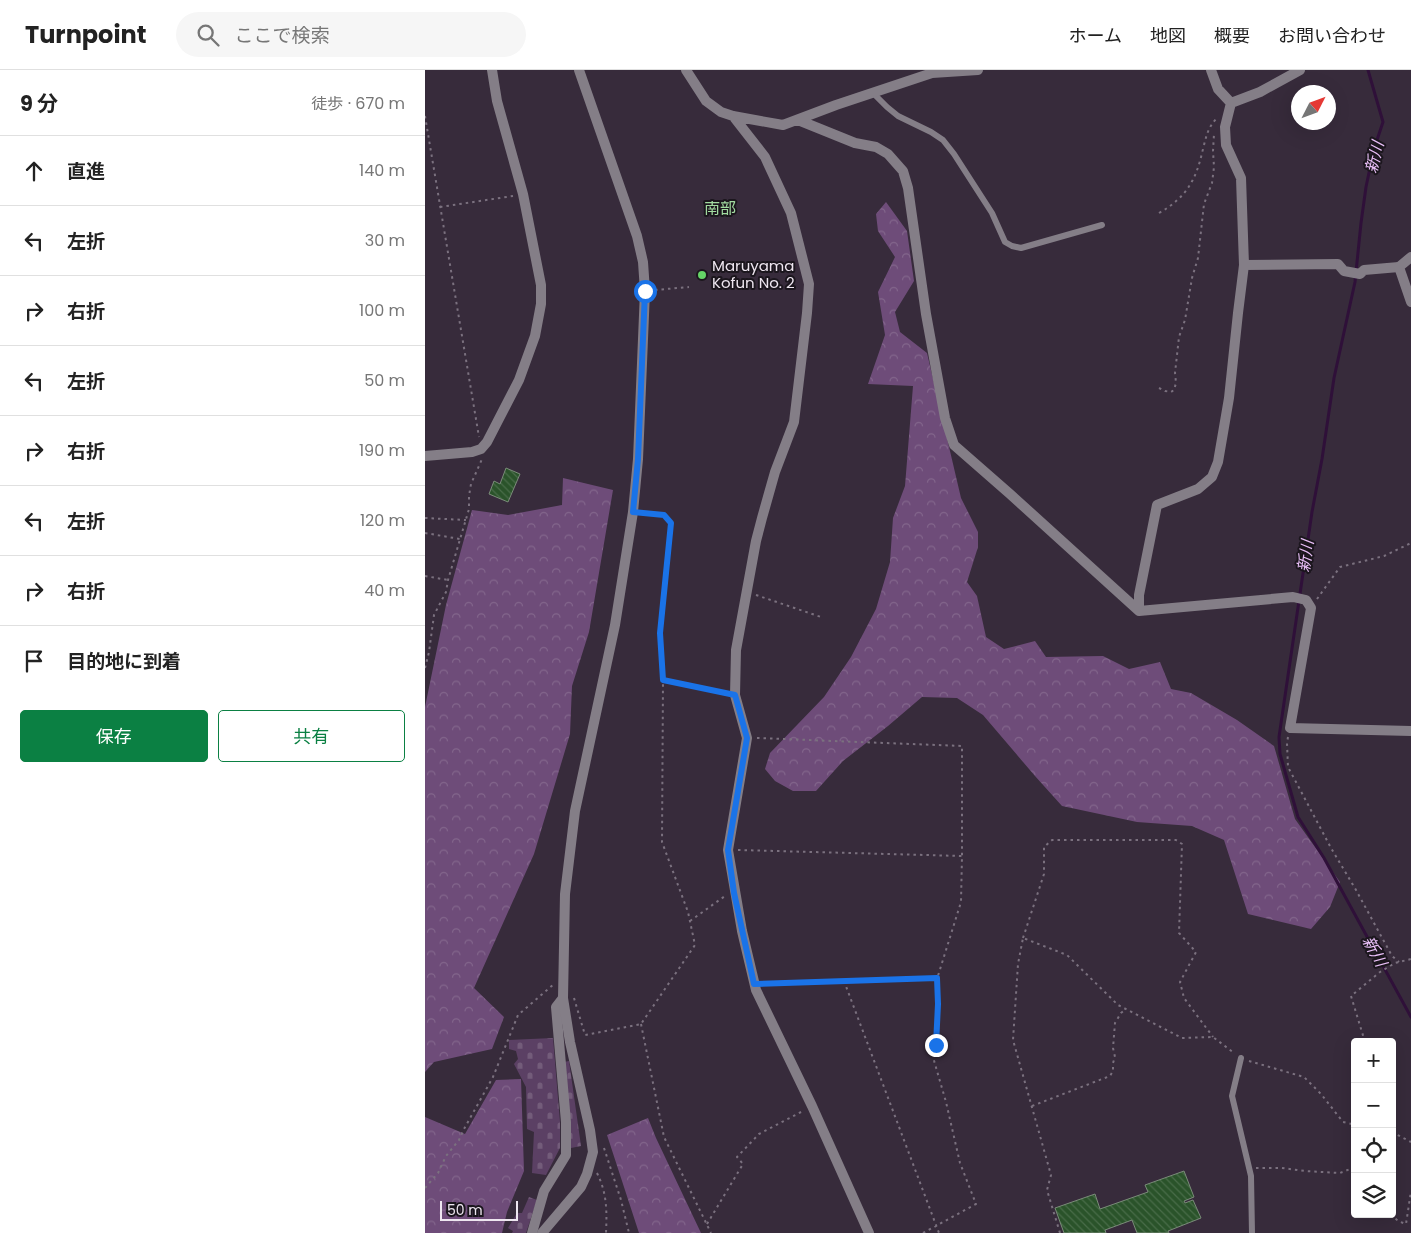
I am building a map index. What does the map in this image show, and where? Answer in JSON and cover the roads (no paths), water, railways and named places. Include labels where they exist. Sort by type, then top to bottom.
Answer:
[{"type":"street","points":[[425,456],[472,452],[481,449],[487,442],[519,380],[535,336],[541,304],[541,285],[523,194],[497,101],[492,70]]},
{"type":"street","points":[[542,1233],[581,1187],[593,1152],[590,1130],[570,1042],[563,993],[565,894],[575,811],[615,625],[633,512],[638,459],[645,291],[643,262],[637,236],[579,70]]},
{"type":"street","points":[[686,70],[706,101],[721,112],[783,125],[932,73],[978,70]]},
{"type":"street","points":[[1211,70],[1218,89],[1231,103]]},
{"type":"street","points":[[1231,103],[1259,92],[1300,70]]},
{"type":"street","points":[[1139,611],[1139,595],[1157,505],[1198,489],[1213,477],[1218,462],[1229,398],[1244,265],[1241,178],[1226,145],[1225,127],[1231,103]]},
{"type":"street","points":[[733,116],[765,157],[791,213],[809,284],[794,422],[775,472],[762,518],[736,650],[735,695],[747,738],[728,850],[734,889],[754,984],[812,1106],[869,1233]]},
{"type":"street","points":[[798,120],[855,143],[876,147],[888,154],[903,171],[908,188],[928,323],[945,418],[954,445],[1139,611],[1293,597],[1309,604],[1290,728],[1411,731]]},
{"type":"street","points":[[1244,265],[1338,264],[1344,271],[1354,273],[1364,270],[1399,267],[1411,257]]},
{"type":"street","points":[[1399,267],[1411,302]]},
{"type":"street","points":[[532,1233],[544,1191],[566,1155],[566,1122],[556,1007],[563,993]]},
{"type":"lane","points":[[873,93],[898,116],[943,140],[992,213],[1005,242],[1021,248],[1102,225]]},
{"type":"lane","points":[[1241,1058],[1232,1096],[1251,1176],[1252,1233]]},
{"type":"waterway","name":"新川","points":[[1368,70],[1383,122],[1374,149],[1366,187],[1355,282],[1334,378],[1279,737],[1280,754],[1298,817],[1324,858],[1411,1017]]},
{"type":"place","name":"Maruyama Kofun No. 2","points":[[702,275]]},
{"type":"district","name":"南部","points":[[720,208]]}]
